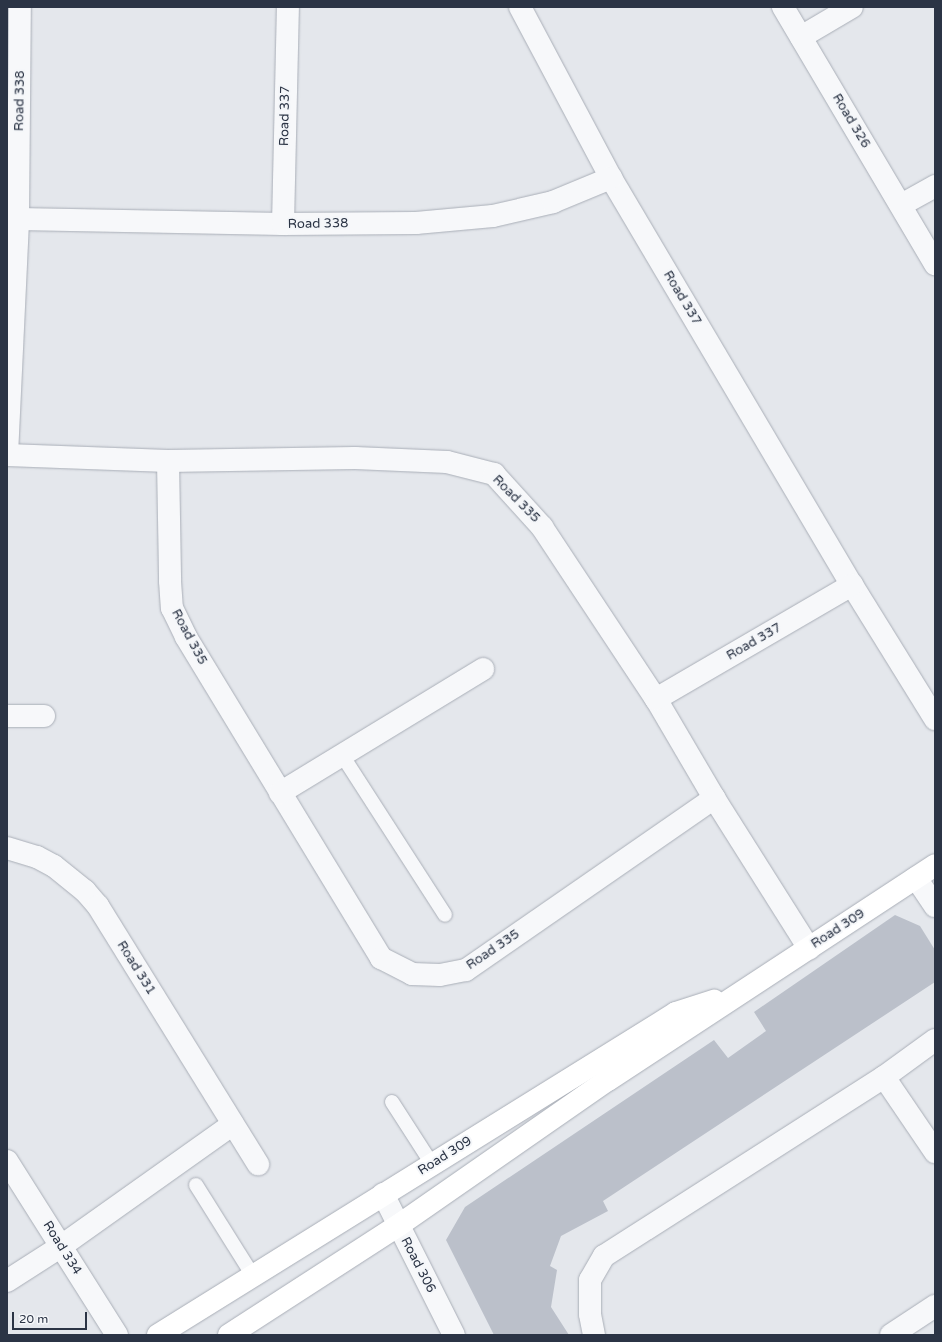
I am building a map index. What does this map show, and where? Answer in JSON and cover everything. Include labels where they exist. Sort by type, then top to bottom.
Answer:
[{"type":"street","name":"Road 338","points":[[7,455],[18,219],[20,7]]},
{"type":"street","name":"Road 337","points":[[283,224],[288,7]]},
{"type":"street","name":"Road 337","points":[[520,7],[611,178],[852,585],[935,719]]},
{"type":"street","name":"Road 326","points":[[783,7],[935,264]]},
{"type":"street","points":[[801,37],[852,7]]},
{"type":"street","name":"Road 338","points":[[18,219],[283,224],[416,223],[493,216],[553,202],[611,178]]},
{"type":"street","points":[[901,205],[935,186]]},
{"type":"street","name":"Road 335","points":[[7,455],[168,461],[371,459],[447,462],[494,474],[542,527],[656,699],[714,798],[809,948]]},
{"type":"street","name":"Road 335","points":[[168,461],[170,582],[172,608],[186,637],[381,958],[412,974],[440,975],[466,970],[714,798]]},
{"type":"street","name":"Road 337","points":[[656,699],[852,585]]},
{"type":"street","points":[[280,793],[483,669]]},
{"type":"street","points":[[7,716],[44,716]]},
{"type":"street","name":"Road 331","points":[[7,848],[37,857],[54,866],[85,891],[98,906],[258,1164]]},
{"type":"street","name":"Road 309","points":[[229,1335],[399,1225],[608,1080],[935,865]]},
{"type":"street","points":[[916,878],[935,906]]},
{"type":"street","name":"Road 309","points":[[158,1335],[676,1013],[740,993]]},
{"type":"street","points":[[594,1335],[590,1314],[590,1280],[604,1256],[884,1077],[935,1040]]},
{"type":"street","points":[[884,1077],[935,1152]]},
{"type":"street","points":[[7,1282],[60,1247],[233,1124]]},
{"type":"street","name":"Road 334","points":[[7,1161],[117,1335]]},
{"type":"street","name":"Road 306","points":[[383,1194],[454,1335]]},
{"type":"street","points":[[892,1335],[935,1306]]},
{"type":"lane","points":[[342,755],[446,915]]},
{"type":"lane","points":[[392,1102],[432,1164]]},
{"type":"lane","points":[[196,1185],[253,1276]]},
{"type":"building","points":[[895,915],[920,926],[935,950],[935,982],[603,1201],[608,1211],[561,1236],[550,1266],[557,1270],[551,1307],[569,1335],[494,1335],[446,1240],[465,1207],[714,1040],[728,1058],[766,1031],[754,1012]]}]
